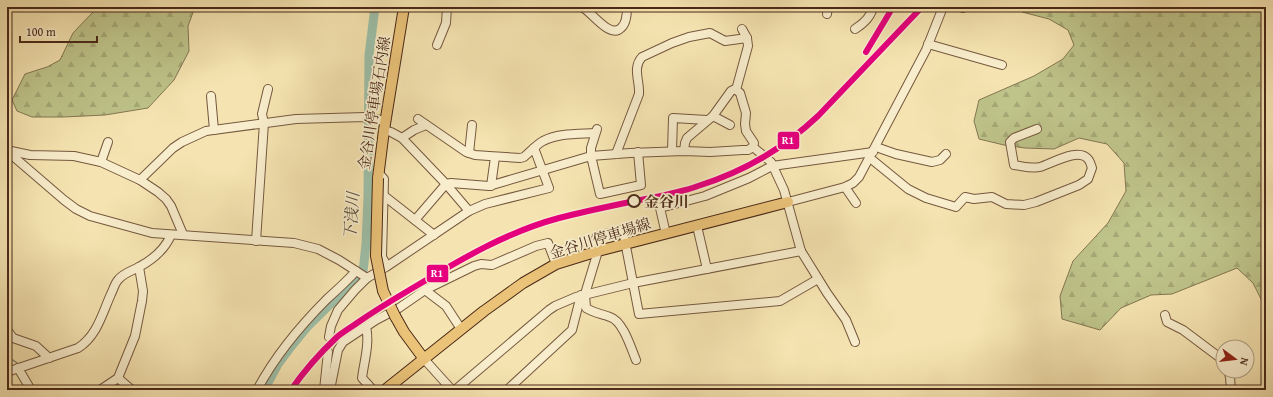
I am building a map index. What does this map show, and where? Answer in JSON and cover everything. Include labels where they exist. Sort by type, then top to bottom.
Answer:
[{"type":"main road","name":"金谷川停車場石内線","points":[[404,7],[384,126],[378,175],[376,256],[382,291],[404,332],[424,359]]},
{"type":"main road","name":"金谷川停車場線","points":[[385,390],[461,329],[523,284],[556,264],[598,251],[788,202]]},
{"type":"street","points":[[438,45],[446,23],[447,7]]},
{"type":"street","points":[[582,7],[589,10],[606,28],[615,32],[623,27],[627,7]]},
{"type":"street","points":[[855,29],[864,24],[873,7]]},
{"type":"street","points":[[788,202],[845,187],[853,183],[859,177],[928,44],[943,7]]},
{"type":"street","points":[[684,151],[687,138],[710,118],[732,91],[736,90],[748,46],[747,38],[742,29]]},
{"type":"street","points":[[616,154],[639,94],[640,86],[636,74],[638,61],[642,57],[689,37],[710,33],[726,41],[747,38]]},
{"type":"street","points":[[928,44],[1002,65]]},
{"type":"street","points":[[256,241],[264,123],[262,114],[268,89]]},
{"type":"street","points":[[736,90],[740,93],[746,114],[746,131],[754,143],[753,147],[771,162],[780,180],[788,202],[801,251],[846,320],[855,342]]},
{"type":"street","points":[[211,96],[214,130]]},
{"type":"street","points":[[140,180],[173,148],[197,134],[214,130],[296,119],[369,118],[402,138],[446,184],[469,211]]},
{"type":"street","points":[[418,118],[426,126],[469,153],[495,157],[524,157],[543,141],[553,137],[596,131],[591,148],[600,194],[641,185],[638,152]]},
{"type":"street","points":[[672,151],[673,118],[710,118],[730,125]]},
{"type":"street","points":[[469,153],[472,125]]},
{"type":"street","points":[[402,138],[414,130],[426,126]]},
{"type":"street","points":[[873,152],[908,189],[926,198],[956,207],[965,197],[974,199],[992,197],[1006,204],[1024,205],[1036,202],[1079,185],[1088,179],[1092,168],[1089,160],[1080,155],[1058,159],[1039,167],[1014,165],[1010,142],[1014,138],[1037,129]]},
{"type":"street","points":[[101,162],[108,142]]},
{"type":"street","points":[[415,220],[446,184],[451,183],[491,186],[592,156],[638,152],[710,152],[748,150],[753,147]]},
{"type":"street","points":[[257,390],[276,357],[326,300],[362,275],[387,266],[469,211],[485,204],[549,188],[534,148]]},
{"type":"street","points":[[7,152],[11,151],[30,156],[74,156],[101,162],[140,180],[166,199],[171,206],[182,235]]},
{"type":"street","points":[[7,152],[64,200],[76,209],[90,216],[152,233],[294,243],[310,247],[339,260],[362,275]]},
{"type":"street","points":[[666,234],[660,208],[705,196],[750,178],[772,166],[873,152],[896,154],[932,162],[940,160],[946,154]]},
{"type":"street","points":[[491,186],[495,157]]},
{"type":"street","points":[[378,175],[384,179],[382,257],[387,266]]},
{"type":"street","points":[[845,187],[856,203]]},
{"type":"street","points":[[383,195],[434,235]]},
{"type":"street","points":[[697,226],[707,269]]},
{"type":"street","points":[[507,390],[572,330],[598,251],[595,241],[597,236],[622,230],[627,244],[639,314],[780,301],[818,279]]},
{"type":"street","points":[[7,372],[78,348],[86,343],[96,329],[118,280],[128,272],[139,267],[165,247],[171,235]]},
{"type":"street","points":[[330,390],[342,342],[399,308],[425,290],[474,266],[481,264],[492,265],[536,246],[548,243],[556,264]]},
{"type":"street","points":[[424,359],[453,390],[555,306],[583,295],[633,283],[801,251]]},
{"type":"street","points":[[100,390],[118,378],[131,348],[138,323],[143,291],[139,267]]},
{"type":"street","points":[[330,337],[331,326],[338,310],[347,299],[362,275]]},
{"type":"street","points":[[425,290],[446,306],[461,329]]},
{"type":"street","points":[[583,295],[586,308],[611,317],[620,326],[636,360]]},
{"type":"street","points":[[1165,315],[1167,322],[1183,330],[1215,354]]},
{"type":"street","points":[[366,327],[366,354],[362,378],[373,390]]},
{"type":"street","points":[[7,330],[13,338],[36,346],[49,358]]},
{"type":"street","points":[[324,390],[328,352]]},
{"type":"street","points":[[20,367],[31,390]]},
{"type":"street","points":[[118,378],[132,390]]},
{"type":"street","points":[[1230,379],[1231,390]]},
{"type":"green space","points":[[100,7],[195,7],[188,26],[189,51],[174,80],[148,108],[105,115],[63,117],[32,117],[17,111],[12,100],[25,74],[47,67],[60,60],[73,33],[93,12]]},
{"type":"green space","points":[[1018,7],[1266,7],[1266,309],[1253,283],[1237,268],[1172,294],[1151,295],[1121,308],[1100,330],[1062,319],[1060,296],[1073,261],[1108,223],[1126,191],[1124,163],[1107,144],[1079,138],[1054,149],[1025,148],[979,139],[974,121],[979,100],[1034,76],[1063,59],[1074,45],[1068,30],[1049,19],[1022,12]]},
{"type":"waterway","name":"下浅川","points":[[264,390],[278,364],[308,326],[363,272],[368,197],[369,55],[375,7]]},
{"type":"waterway","points":[[7,356],[20,365]]},
{"type":"tunnel","points":[[328,352],[329,337]]},
{"type":"transit line","name":"R1","points":[[866,52],[893,7]]},
{"type":"transit line","name":"R1","points":[[291,390],[312,362],[342,333],[424,281],[499,240],[538,224],[559,218],[690,189],[731,174],[777,149],[818,116],[922,7]]},
{"type":"place","name":"金谷川","points":[[634,201]]}]
